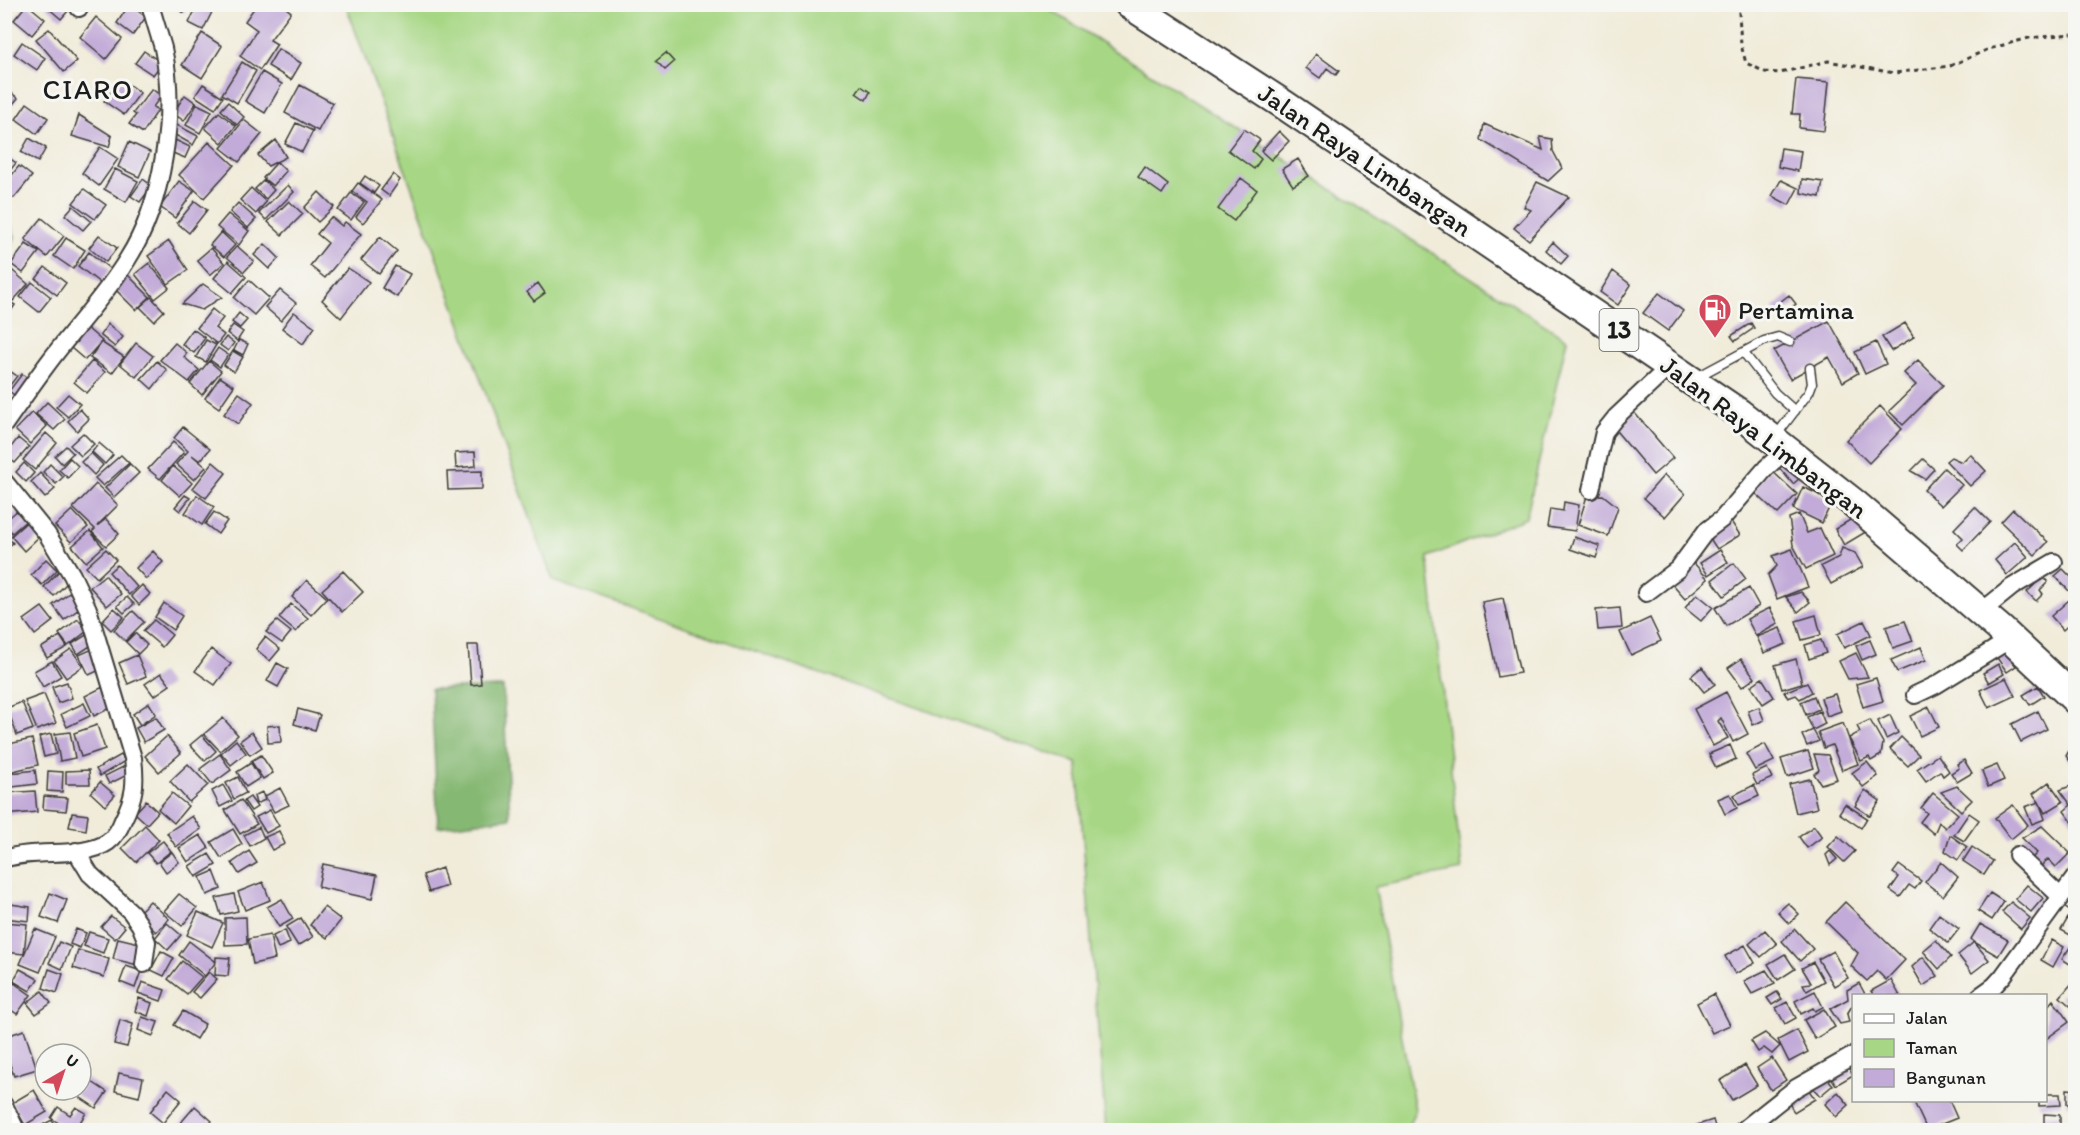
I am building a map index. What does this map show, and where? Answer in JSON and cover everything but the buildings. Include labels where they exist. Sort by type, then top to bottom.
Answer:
[{"type":"highway","name":"Jalan Raya Limbangan","points":[[1129,4],[1283,104],[1681,373],[1780,445],[1855,504],[1981,612],[2076,700]]},
{"type":"street","points":[[4,425],[128,260],[147,224],[162,172],[168,99],[162,48],[150,4]]},
{"type":"street","points":[[1591,490],[1604,432],[1616,417],[1681,373]]},
{"type":"street","points":[[1646,593],[1678,569],[1706,531],[1722,519],[1766,468],[1780,445]]},
{"type":"street","points":[[4,481],[47,534],[72,574],[88,609],[133,758],[135,778],[134,797],[115,835],[100,846],[88,850],[17,854],[4,859]]},
{"type":"street","points":[[1981,612],[2012,587],[2054,562]]},
{"type":"street","points":[[1915,695],[1936,685],[2011,639]]},
{"type":"street","points":[[76,851],[90,874],[131,912],[140,925],[147,942],[144,964]]},
{"type":"street","points":[[2017,855],[2060,896]]},
{"type":"street","points":[[1982,994],[2004,976],[2076,876]]},
{"type":"street","points":[[1743,1131],[1797,1088],[1852,1056]]},
{"type":"street","points":[[4,1105],[16,1131]]},
{"type":"lane","points":[[1681,373],[1744,353],[1764,341],[1778,337],[1790,342]]},
{"type":"lane","points":[[1744,353],[1775,393],[1795,411]]},
{"type":"lane","points":[[1780,445],[1795,411],[1809,392],[1812,384],[1810,368]]},
{"type":"path","points":[[1734,4],[1739,13],[1741,45],[1746,63],[1765,72],[1780,74],[1828,61],[1894,73],[1950,66],[1989,49],[2029,38],[2072,34]]},
{"type":"green space","points":[[346,5],[1043,5],[1567,339],[1526,518],[1428,557],[1462,870],[1375,887],[1415,1110],[1407,1130],[1106,1130],[1077,763],[553,581]]},
{"type":"green space","points":[[5,211],[15,237],[5,259]]},
{"type":"green space","points":[[503,687],[510,818],[438,827],[431,689]]},
{"type":"place","name":"Pertamina","points":[[1715,339]]},
{"type":"district","name":"CIARO","points":[[88,89]]}]
